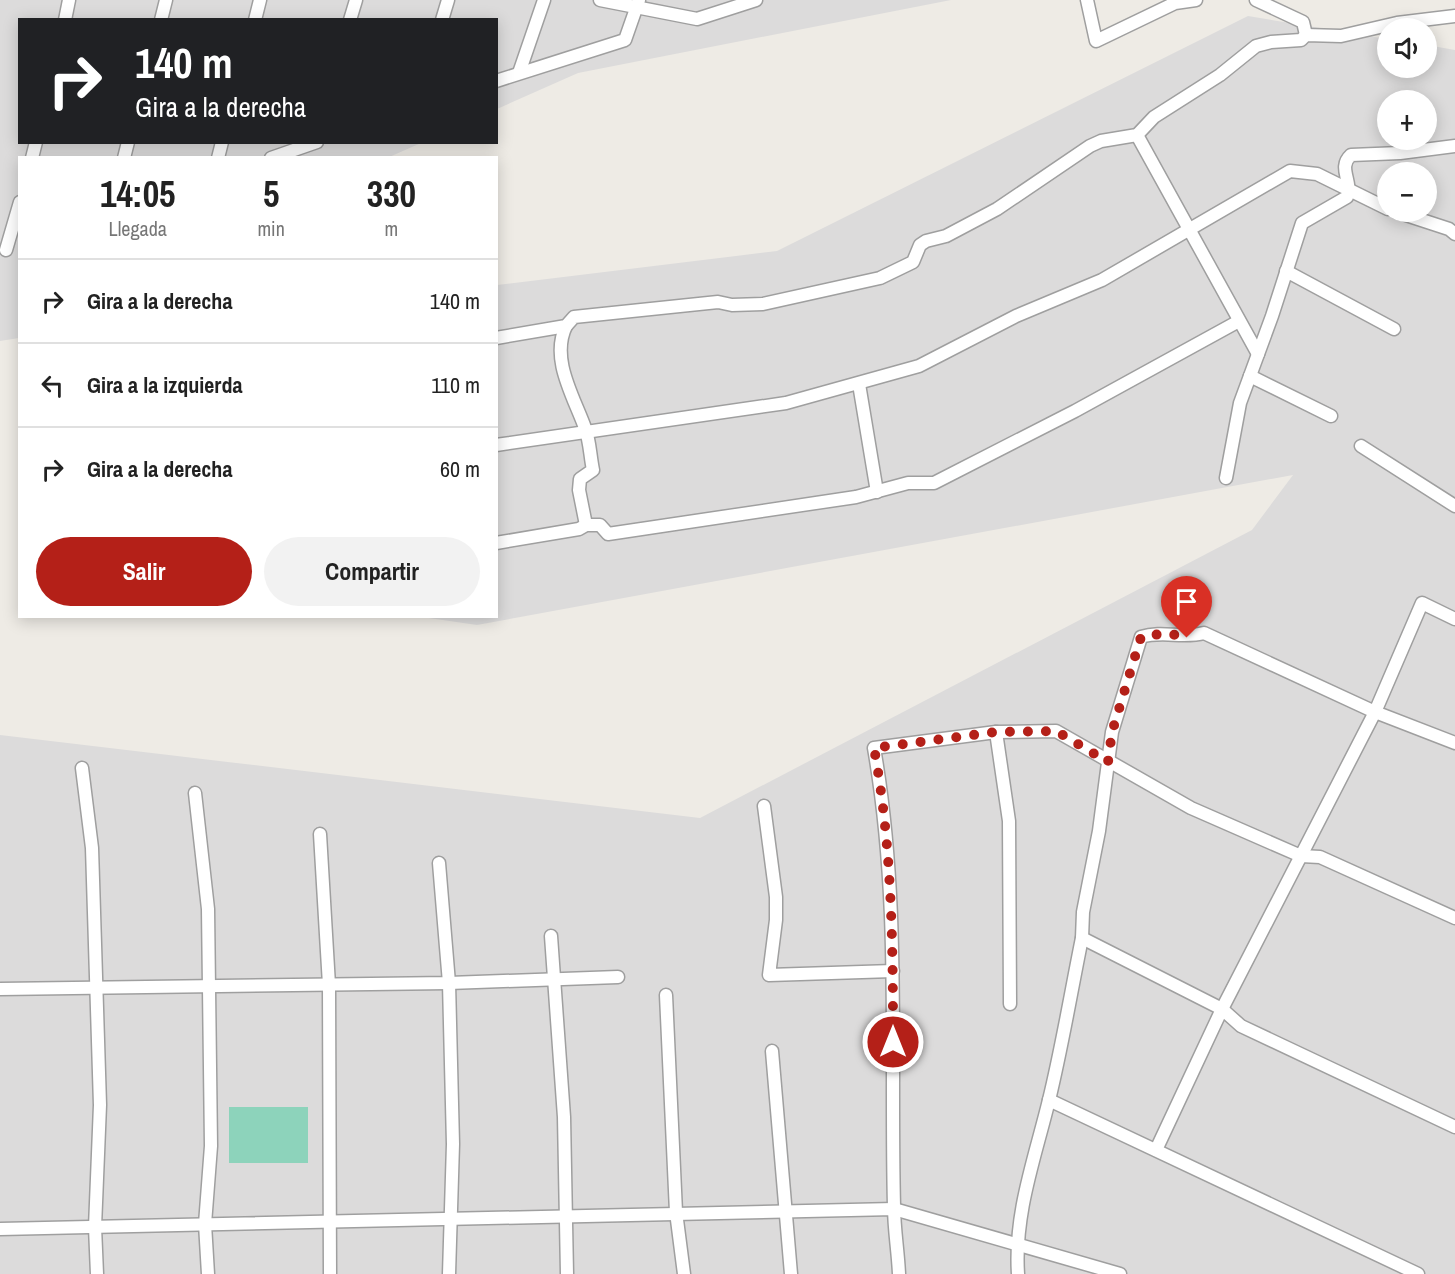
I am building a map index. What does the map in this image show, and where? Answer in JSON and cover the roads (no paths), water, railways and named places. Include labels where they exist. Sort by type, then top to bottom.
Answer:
[{"type":"street","points":[[65,18],[69,0]]},
{"type":"street","points":[[162,18],[166,0]]},
{"type":"street","points":[[256,18],[260,0]]},
{"type":"street","points":[[351,18],[356,0]]},
{"type":"street","points":[[443,18],[448,0]]},
{"type":"street","points":[[519,73],[544,0]]},
{"type":"street","points":[[600,0],[637,4],[697,19],[734,4],[756,0]]},
{"type":"street","points":[[1087,0],[1096,41],[1173,1],[1196,0]]},
{"type":"street","points":[[1256,0],[1303,22],[1306,35]]},
{"type":"street","points":[[498,80],[626,40],[637,4]]},
{"type":"street","points":[[586,525],[579,490],[580,479],[592,470],[586,430],[565,380],[560,338],[574,317],[718,302],[732,305],[763,304],[880,278],[913,262],[920,245],[926,241],[946,236],[997,209],[1090,146],[1101,141],[1137,135],[1154,117],[1221,75],[1256,46],[1271,42],[1301,40],[1306,35],[1341,36],[1397,23],[1455,15]]},
{"type":"street","points":[[1137,135],[1258,354]]},
{"type":"street","points":[[277,156],[313,144]]},
{"type":"street","points":[[1226,478],[1240,403],[1302,223],[1347,196],[1350,190],[1344,169],[1346,160],[1351,155],[1400,153],[1455,146]]},
{"type":"street","points":[[498,445],[586,430],[786,403],[919,366],[1016,316],[1102,280],[1189,232],[1290,171],[1317,174],[1377,204]]},
{"type":"street","points":[[3,251],[18,208]]},
{"type":"street","points":[[1428,222],[1449,229],[1455,234]]},
{"type":"street","points":[[3,251],[18,246]]},
{"type":"street","points":[[1286,271],[1394,329]]},
{"type":"street","points":[[498,543],[579,529],[586,525],[600,525],[608,534],[856,498],[908,483],[934,483],[959,473],[1239,321]]},
{"type":"street","points":[[498,338],[566,326]]},
{"type":"street","points":[[1250,376],[1331,416]]},
{"type":"street","points":[[859,384],[877,492]]},
{"type":"street","points":[[1361,446],[1455,506]]},
{"type":"street","points":[[1156,1150],[1222,1009],[1375,711],[1422,603],[1455,619]]},
{"type":"street","points":[[1018,1274],[1016,1246],[1025,1185],[1049,1100],[1082,938],[1083,912],[1099,831],[1112,732],[1141,637],[1153,633],[1167,633],[1187,638],[1204,633],[1375,711],[1455,743]]},
{"type":"street","points":[[899,1274],[894,1209],[891,877],[885,807],[874,748],[996,732],[1056,731],[1191,808],[1301,856],[1320,857],[1455,918]]},
{"type":"street","points":[[996,732],[1009,821],[1010,1004]]},
{"type":"street","points":[[82,768],[92,848],[100,1105],[95,1227],[97,1274]]},
{"type":"street","points":[[195,793],[208,909],[212,1146],[205,1224],[208,1274]]},
{"type":"street","points":[[764,806],[776,897],[776,920],[769,975],[893,971]]},
{"type":"street","points":[[320,834],[329,985],[330,1274]]},
{"type":"street","points":[[439,862],[448,983],[453,1144],[449,1274]]},
{"type":"street","points":[[551,936],[564,1117],[568,1215],[567,1274]]},
{"type":"street","points":[[1082,938],[1222,1009],[1241,1026],[1455,1127]]},
{"type":"street","points":[[0,989],[448,983],[618,977]]},
{"type":"street","points":[[666,995],[676,1212],[684,1274]]},
{"type":"street","points":[[772,1051],[791,1274]]},
{"type":"street","points":[[1049,1100],[1418,1274]]},
{"type":"street","points":[[0,1229],[449,1217],[894,1209],[1016,1246],[1120,1274]]}]
